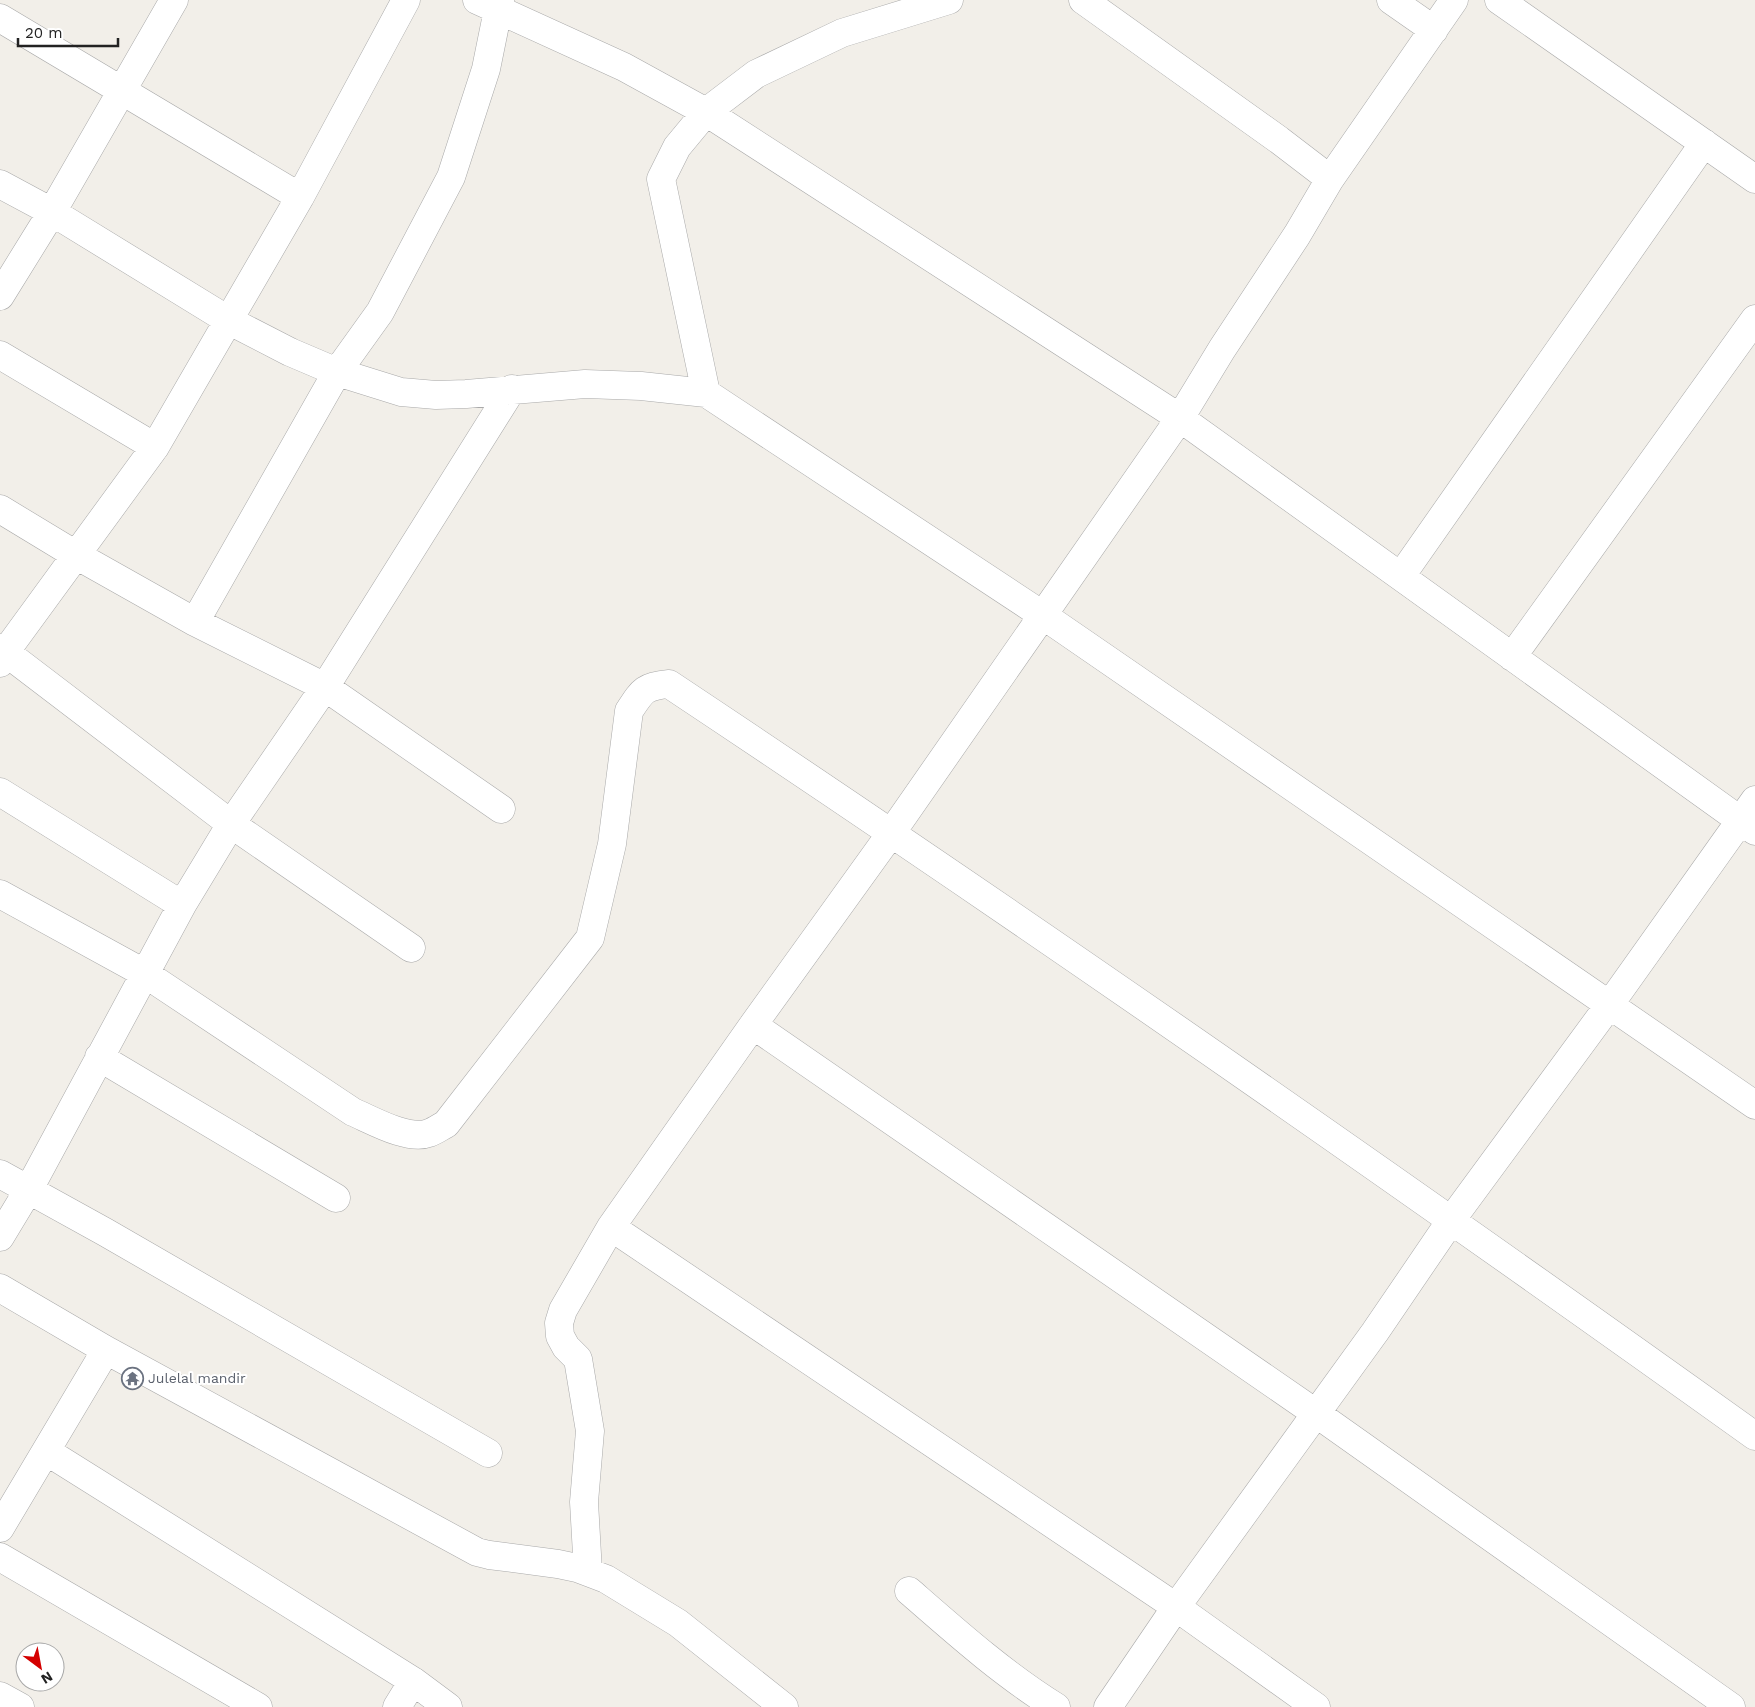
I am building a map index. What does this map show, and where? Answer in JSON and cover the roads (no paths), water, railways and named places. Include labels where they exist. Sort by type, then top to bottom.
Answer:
[{"type":"street","points":[[0,296],[52,212],[174,0]]},
{"type":"street","points":[[406,0],[300,197],[155,447],[2,654],[232,824],[411,948]]},
{"type":"street","points":[[706,393],[661,179],[677,147],[706,112],[756,74],[842,33],[949,0]]},
{"type":"street","points":[[1083,0],[1279,140],[1330,179]]},
{"type":"street","points":[[1391,0],[1434,30]]},
{"type":"street","points":[[588,1572],[584,1502],[590,1431],[578,1359],[566,1347],[560,1336],[559,1323],[564,1310],[612,1227],[1044,616],[1180,418],[1222,349],[1297,235],[1330,179],[1454,0]]},
{"type":"street","points":[[1499,0],[1755,179]]},
{"type":"street","points":[[195,622],[337,372],[380,312],[451,177],[486,69],[491,3],[624,67],[706,112],[1180,418],[1512,657],[1750,818],[1610,1004],[1452,1220],[1317,1414],[1176,1607],[1108,1707]]},
{"type":"street","points":[[0,18],[300,197]]},
{"type":"street","points":[[1401,576],[1704,143]]},
{"type":"street","points":[[0,184],[52,212],[228,320],[290,352],[337,372],[401,392],[436,395],[585,384],[641,386],[706,393],[1044,616],[1755,1105]]},
{"type":"street","points":[[1512,657],[1755,319]]},
{"type":"street","points":[[0,355],[155,447]]},
{"type":"street","points":[[0,1237],[29,1189],[182,905],[232,824],[325,688],[512,389]]},
{"type":"street","points":[[0,510],[195,622],[325,688],[501,809]]},
{"type":"street","points":[[4,905],[144,973],[353,1112],[390,1128],[412,1134],[428,1134],[446,1124],[590,938],[612,844],[629,712],[640,694],[652,685],[669,684],[892,832],[1452,1220],[1755,1436]]},
{"type":"street","points":[[0,792],[182,905]]},
{"type":"street","points":[[753,1026],[1317,1414],[1730,1707]]},
{"type":"street","points":[[99,1057],[336,1198]]},
{"type":"street","points":[[0,1174],[488,1453]]},
{"type":"street","points":[[612,1227],[1176,1607],[1316,1707]]},
{"type":"street","points":[[0,1288],[106,1350],[476,1552],[578,1568],[606,1580],[678,1623],[784,1707]]},
{"type":"street","points":[[0,1528],[106,1350]]},
{"type":"street","points":[[46,1451],[413,1681],[448,1707]]},
{"type":"street","points":[[0,1557],[258,1707]]},
{"type":"street","points":[[909,1591],[994,1664],[1031,1692],[1056,1707]]},
{"type":"street","points":[[397,1707],[413,1681]]},
{"type":"street","points":[[0,1696],[20,1707]]},
{"type":"place","name":"Julelal mandir","points":[[132,1378]]}]
